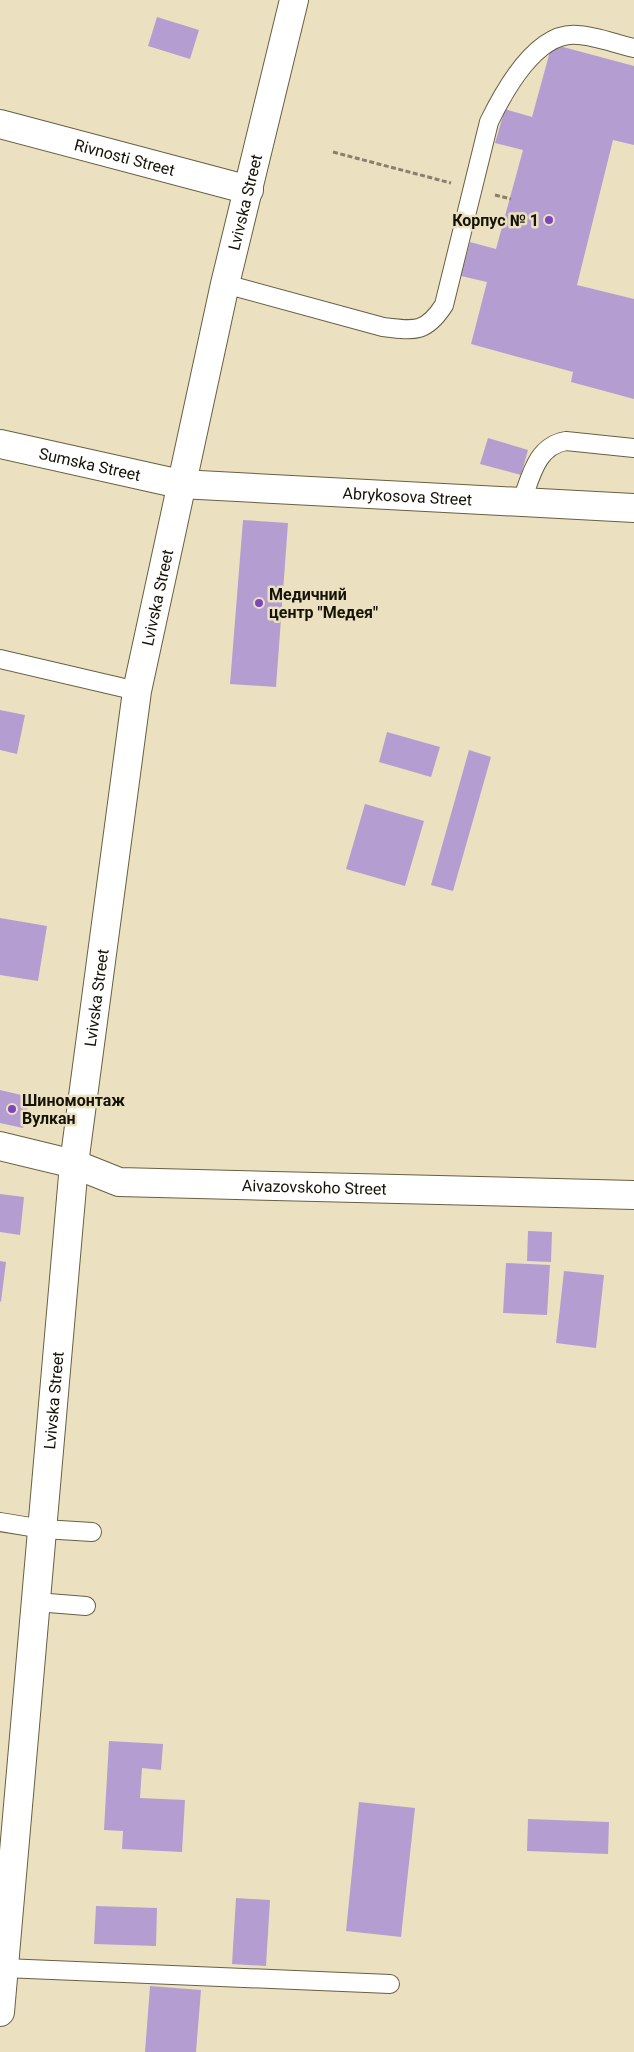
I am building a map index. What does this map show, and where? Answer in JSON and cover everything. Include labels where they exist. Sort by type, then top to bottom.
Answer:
[{"type":"main road","name":"Lvivska Street","points":[[0,2012],[74,1164],[137,691],[180,484],[225,284],[294,0]]},
{"type":"main road","name":"Rivnosti Street","points":[[0,124],[249,190]]},
{"type":"main road","name":"Sumska Street","points":[[0,444],[180,484]]},
{"type":"main road","name":"Abrykosova Street","points":[[180,484],[634,508]]},
{"type":"main road","name":"Aivazovskoho Street","points":[[0,1146],[74,1164],[119,1182],[634,1196]]},
{"type":"lane","points":[[225,284],[384,327],[405,330],[424,328],[435,318],[444,305],[489,122],[503,94],[535,52],[552,40],[564,35],[578,34],[634,48]]},
{"type":"lane","points":[[521,503],[542,454],[548,447],[566,441],[634,448]]},
{"type":"lane","points":[[0,659],[137,691]]},
{"type":"lane","points":[[0,1522],[42,1529],[92,1532]]},
{"type":"lane","points":[[36,1602],[86,1606]]},
{"type":"lane","points":[[4,1968],[390,1984]]},
{"type":"path","points":[[333,152],[511,199]]},
{"type":"building","points":[[157,17],[199,30],[190,59],[148,46]]},
{"type":"building","name":"Корпус № 1","points":[[552,44],[634,66],[634,145],[613,140],[577,285],[634,299],[634,399],[571,382],[573,372],[471,344],[487,282],[461,276],[470,242],[496,249],[523,150],[495,143],[505,109],[532,117]]},
{"type":"building","points":[[488,438],[528,450],[521,475],[480,464]]},
{"type":"building","name":"Медичний центр \"Медея\"","points":[[243,520],[288,523],[276,687],[230,684]]},
{"type":"building","points":[[0,710],[25,715],[17,754],[0,750]]},
{"type":"building","points":[[387,732],[440,747],[431,777],[379,762]]},
{"type":"building","points":[[469,750],[491,757],[453,891],[431,885]]},
{"type":"building","points":[[365,804],[424,821],[405,886],[346,869]]},
{"type":"building","points":[[0,918],[47,926],[38,981],[0,975]]},
{"type":"building","points":[[0,1090],[30,1097],[23,1128],[0,1123]]},
{"type":"building","points":[[0,1194],[24,1197],[20,1235],[0,1232]]},
{"type":"building","points":[[528,1231],[552,1232],[551,1262],[527,1261]]},
{"type":"building","points":[[0,1261],[6,1262],[1,1302],[0,1301]]},
{"type":"building","points":[[506,1263],[550,1265],[547,1315],[503,1313]]},
{"type":"building","points":[[564,1271],[604,1275],[596,1348],[556,1343]]},
{"type":"building","points":[[109,1741],[163,1744],[161,1770],[142,1768],[140,1798],[185,1800],[182,1852],[122,1849],[123,1831],[104,1830]]},
{"type":"building","points":[[359,1802],[415,1808],[401,1937],[346,1931]]},
{"type":"building","points":[[528,1819],[609,1822],[608,1854],[527,1851]]},
{"type":"building","points":[[236,1898],[270,1900],[266,1966],[232,1964]]},
{"type":"building","points":[[96,1906],[157,1908],[156,1946],[94,1944]]},
{"type":"building","points":[[150,1986],[201,1990],[196,2052],[145,2052]]},
{"type":"place","name":"Корпус № 1","points":[[549,220]]},
{"type":"place","name":"Медичний центр \"Медея\"","points":[[259,603]]},
{"type":"place","name":"Шиномонтаж Вулкан","points":[[12,1109]]}]
